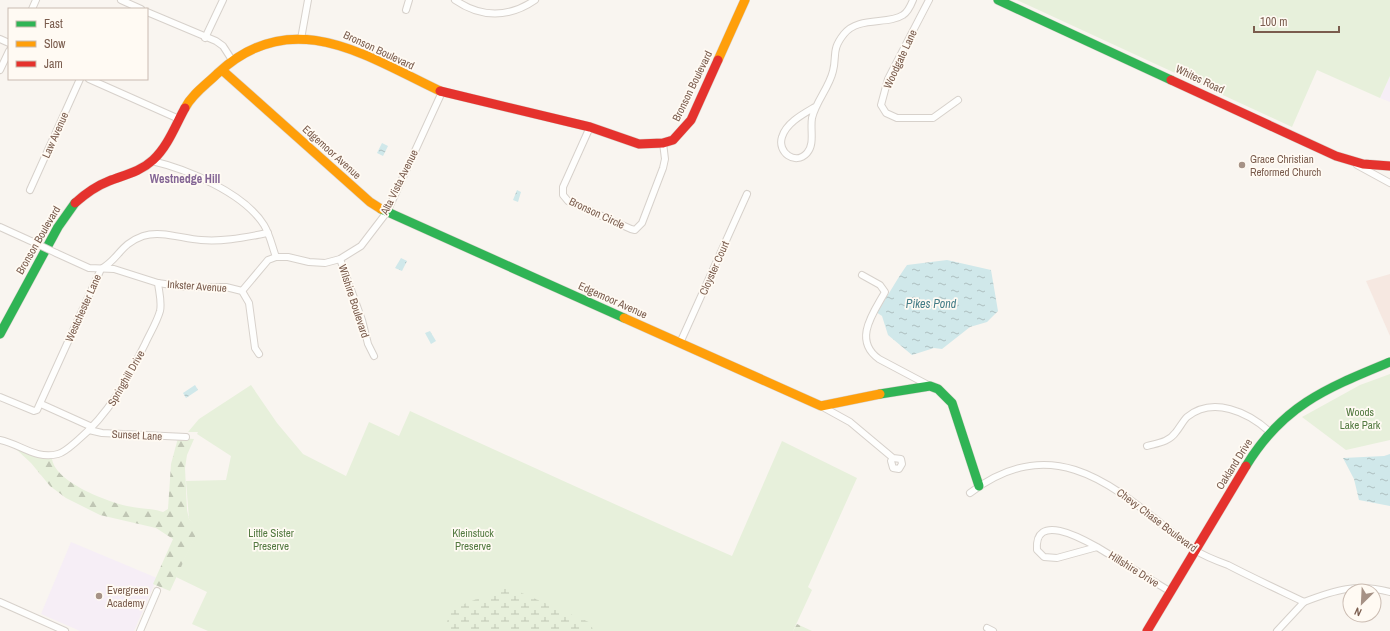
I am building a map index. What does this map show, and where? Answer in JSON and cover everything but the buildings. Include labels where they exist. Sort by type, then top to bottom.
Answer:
[{"type":"street","points":[[121,0],[139,8]]},
{"type":"street","points":[[205,38],[223,0]]},
{"type":"street","points":[[301,39],[308,0]]},
{"type":"street","points":[[406,10],[409,0]]},
{"type":"street","points":[[455,0],[472,11],[491,14],[511,12],[535,0]]},
{"type":"street","name":"Bronson Boulevard","points":[[0,334],[58,227],[73,205],[85,194],[107,182],[135,172],[152,161],[164,148],[193,96],[232,60],[255,47],[275,41],[301,39],[331,42],[341,45],[442,92],[590,127],[639,144],[663,144],[678,136],[691,120],[745,0]]},
{"type":"street","name":"Woodgate Lane","points":[[815,107],[798,117],[782,136],[780,146],[783,152],[790,157],[798,158],[805,155],[809,150],[812,140],[811,131],[815,107],[834,70],[834,54],[844,34],[854,26],[903,16],[914,0]]},
{"type":"street","name":"Woodgate Lane","points":[[929,0],[888,79],[881,105],[886,113],[897,118],[933,118],[958,100]]},
{"type":"street","name":"Whites Road","points":[[998,0],[1348,161],[1390,183]]},
{"type":"street","points":[[148,12],[205,38],[216,41],[223,46],[232,60]]},
{"type":"street","points":[[0,70],[8,54]]},
{"type":"street","name":"Edgemoor Avenue","points":[[222,70],[370,202],[387,212],[821,406]]},
{"type":"street","name":"Law Avenue","points":[[30,190],[80,80]]},
{"type":"street","points":[[91,80],[179,119]]},
{"type":"street","name":"Alta Vista Avenue","points":[[340,259],[361,246],[387,212],[442,92]]},
{"type":"street","name":"Bronson Circle","points":[[590,127],[563,186],[563,195],[568,201],[635,230],[639,228],[642,223],[663,168],[665,159],[663,144]]},
{"type":"street","points":[[152,161],[190,173],[225,191],[253,213],[263,224],[268,233],[276,257],[268,260],[242,291]]},
{"type":"street","points":[[1348,161],[1373,166],[1390,166]]},
{"type":"street","name":"Cloyster Court","points":[[680,343],[747,194]]},
{"type":"street","name":"Inkster Avenue","points":[[0,227],[89,268],[114,269],[158,283],[185,287],[226,287],[242,291],[249,303],[255,348],[259,354]]},
{"type":"street","name":"Westchester Lane","points":[[41,404],[101,269],[111,264],[125,246],[145,236],[165,235],[222,241],[268,233]]},
{"type":"street","name":"Wilshire Boulevard","points":[[276,257],[288,257],[309,262],[325,263],[340,259],[362,320],[368,344],[374,356]]},
{"type":"street","points":[[862,275],[880,285],[885,292],[868,322],[867,337],[871,353],[879,359],[943,392],[952,403],[979,486]]},
{"type":"street","name":"Springhill Drive","points":[[0,440],[40,455],[59,454],[70,447],[91,429],[110,408],[129,377],[158,316],[160,308],[158,283]]},
{"type":"street","name":"Oakland Drive","points":[[1147,631],[1252,456],[1270,432],[1285,417],[1327,388],[1390,362]]},
{"type":"street","points":[[821,406],[902,389],[930,386]]},
{"type":"street","points":[[0,397],[34,411],[41,404]]},
{"type":"street","name":"Sunset Lane","points":[[41,404],[102,433],[186,437]]},
{"type":"street","points":[[821,406],[850,422],[893,458]]},
{"type":"street","points":[[1147,446],[1171,438],[1186,418],[1201,408],[1208,407],[1237,411],[1258,422],[1270,432]]},
{"type":"street","name":"Chevy Chase Boulevard","points":[[970,493],[979,486],[1004,474],[1028,467],[1057,466],[1082,471],[1105,482],[1130,499],[1196,550],[1304,602]]},
{"type":"street","name":"Hillshire Drive","points":[[1097,547],[1057,558],[1044,557],[1036,550],[1036,543],[1038,536],[1047,530],[1062,530],[1097,547],[1171,592]]},
{"type":"street","points":[[1277,631],[1291,614],[1304,602],[1333,591],[1359,587],[1390,592]]},
{"type":"street","points":[[140,631],[157,591]]},
{"type":"street","points":[[0,602],[65,631]]},
{"type":"shaded area","points":[[1390,76],[1390,102],[1380,98]]},
{"type":"shaded area","points":[[1390,274],[1390,336],[1366,281]]},
{"type":"shaded area","name":"Evergreen Academy","points":[[71,542],[157,578],[134,631],[80,631],[41,614]]},
{"type":"green space","points":[[1017,0],[1390,0],[1390,76],[1380,98],[1317,70],[1292,127]]},
{"type":"green space","name":"Woods Lake Park","points":[[1390,374],[1390,440],[1346,450],[1302,417],[1360,385]]},
{"type":"green space","name":"Kleinstuck Preserve","points":[[251,385],[277,423],[303,454],[346,476],[369,422],[399,436],[410,411],[732,556],[782,441],[857,478],[808,587],[812,590],[793,631],[208,631],[192,624],[207,592],[176,577],[198,529],[189,519],[186,481],[226,480],[231,456],[197,434],[198,432],[188,432],[199,419]]},
{"type":"green space","points":[[178,438],[194,439],[187,455],[185,468],[187,510],[189,519],[199,528],[170,591],[153,584],[173,539],[156,528],[100,515],[66,498],[50,486],[31,463],[17,450],[18,447],[51,455],[54,466],[61,474],[88,492],[127,506],[163,512],[168,509],[171,464]]},
{"type":"green space","points":[[508,587],[591,623],[593,631],[444,631],[451,609]]},
{"type":"green space","points":[[797,624],[812,631],[793,631]]},
{"type":"water","points":[[382,143],[388,146],[383,156],[377,153]]},
{"type":"water","points":[[517,190],[521,192],[518,202],[513,200]]},
{"type":"water","points":[[401,258],[407,261],[402,271],[395,268]]},
{"type":"water","name":"Pikes Pond","points":[[947,260],[991,270],[998,311],[987,322],[970,327],[942,349],[934,348],[912,355],[888,335],[882,316],[876,312],[907,265]]},
{"type":"water","points":[[430,331],[436,341],[431,344],[425,333]]},
{"type":"water","points":[[195,385],[198,390],[186,398],[183,393]]},
{"type":"water","points":[[1390,454],[1390,506],[1359,500],[1354,479],[1343,458],[1384,456]]},
{"type":"traffic: fast","points":[[998,0],[1171,80]]},
{"type":"traffic: fast","points":[[0,334],[58,227],[75,203]]},
{"type":"traffic: fast","points":[[381,209],[624,318]]},
{"type":"traffic: fast","points":[[1246,466],[1260,445],[1291,413],[1327,390],[1390,362]]},
{"type":"traffic: fast","points":[[880,394],[930,386],[938,389],[952,403],[979,486]]},
{"type":"traffic: slow","points":[[718,60],[745,0]]},
{"type":"traffic: slow","points":[[185,108],[200,89],[218,73],[246,53],[274,42],[301,39],[329,43],[357,52],[440,91]]},
{"type":"traffic: slow","points":[[222,70],[370,202],[381,209]]},
{"type":"traffic: slow","points":[[624,318],[821,406],[880,394]]},
{"type":"traffic: jam","points":[[440,91],[590,127],[639,144],[663,143],[673,140],[691,120],[718,60]]},
{"type":"traffic: jam","points":[[1171,80],[1336,156],[1363,164],[1390,166]]},
{"type":"traffic: jam","points":[[75,203],[100,185],[137,170],[153,160],[167,142],[185,108]]},
{"type":"traffic: jam","points":[[1147,631],[1246,466]]},
{"type":"place","name":"Grace Christian Reformed Church","points":[[1242,165]]},
{"type":"place","name":"Evergreen Academy","points":[[99,596]]},
{"type":"district","name":"Westnedge Hill","points":[[185,179]]},
{"type":"park label","name":"Little Sister Preserve","points":[[271,539]]}]
